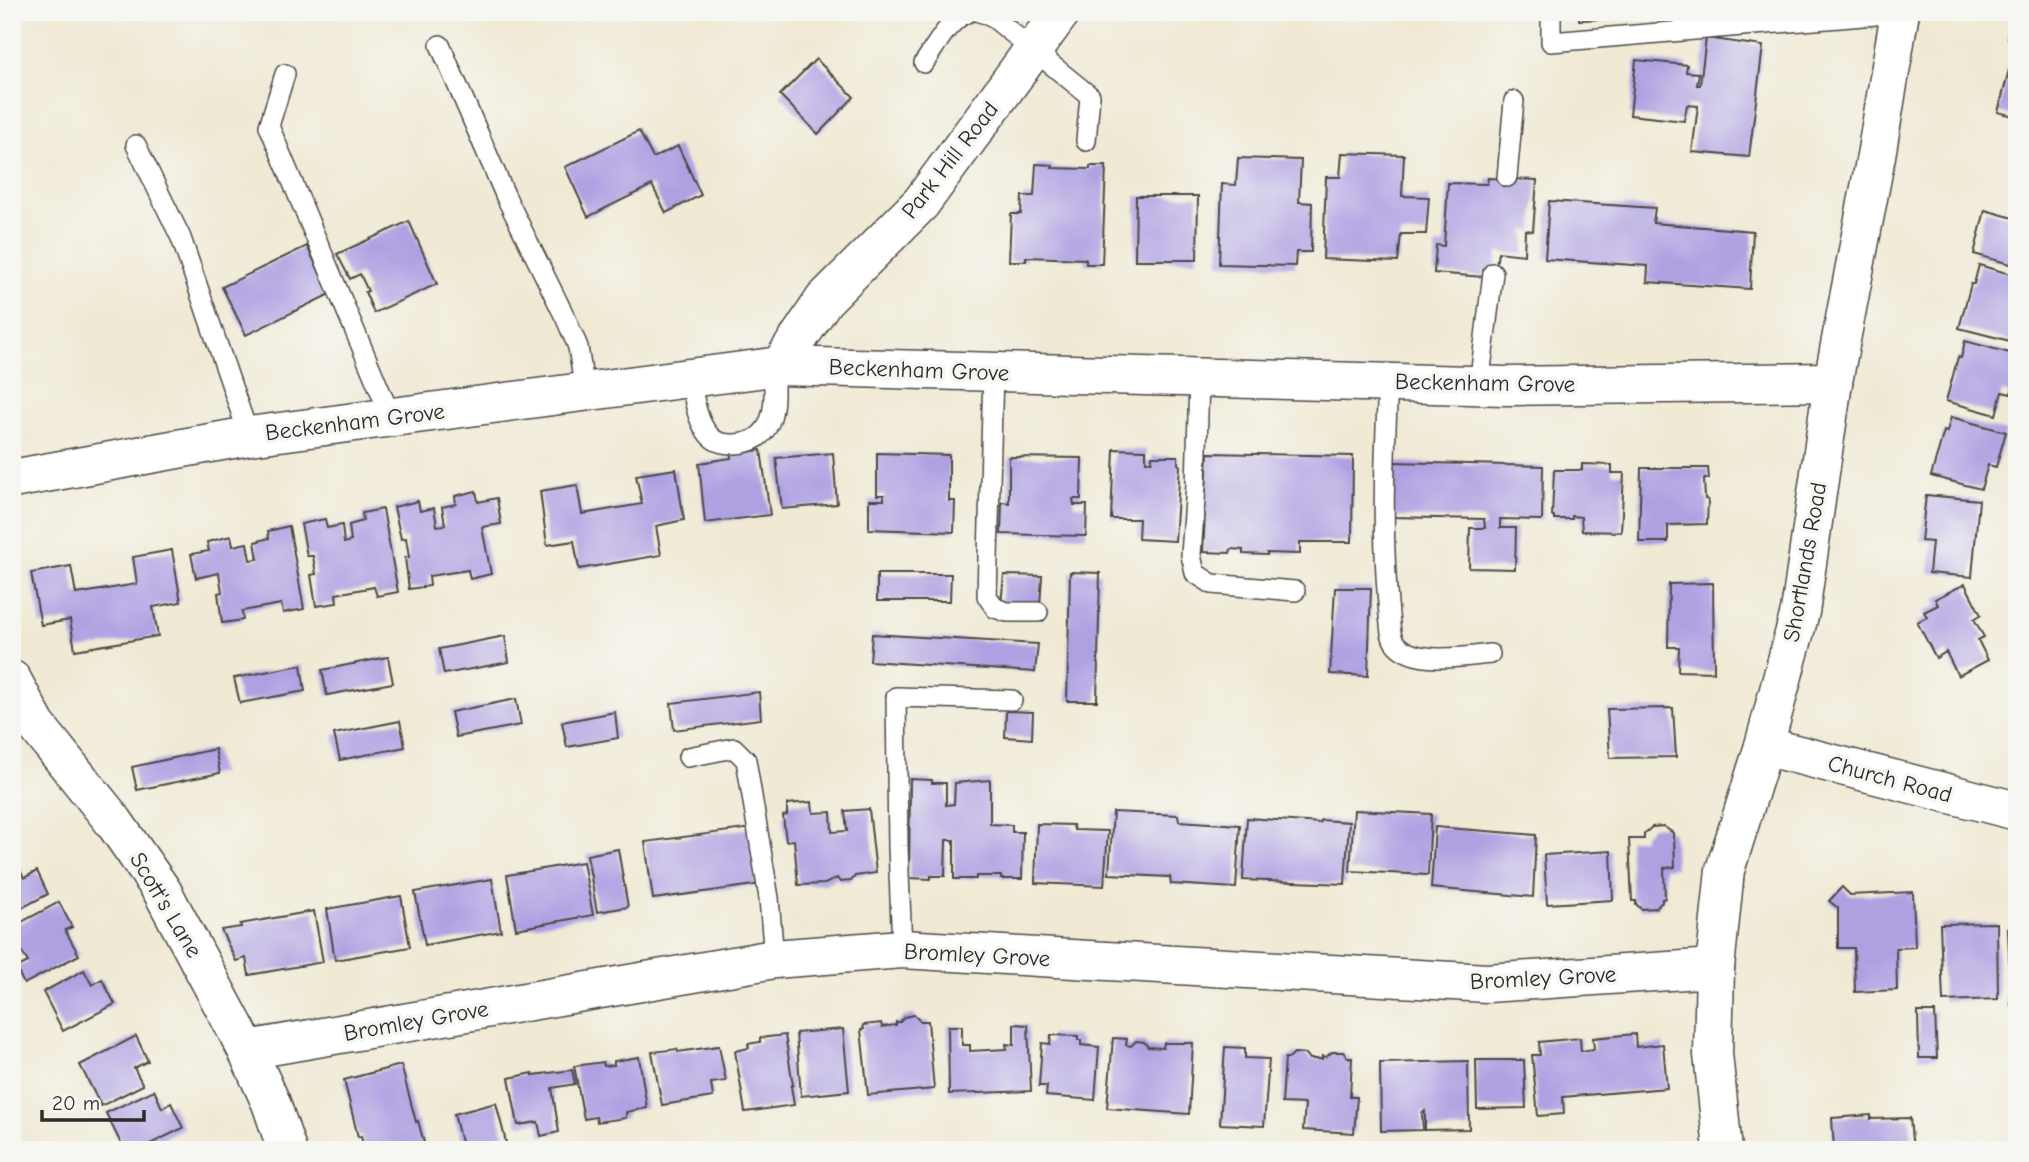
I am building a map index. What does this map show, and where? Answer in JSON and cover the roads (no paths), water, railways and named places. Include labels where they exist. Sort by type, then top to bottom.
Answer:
[{"type":"street","name":"Park Hill Road","points":[[777,367],[824,300],[922,203],[1061,12]]},
{"type":"street","name":"Shortlands Road","points":[[1723,1150],[1713,1054],[1715,968],[1725,870],[1800,611],[1833,382],[1900,12]]},
{"type":"street","name":"Beckenham Grove","points":[[12,479],[249,436],[777,367],[1479,385],[1833,382]]},
{"type":"street","name":"Scott's Lane","points":[[12,680],[36,725],[114,822],[162,891],[247,1050],[271,1103],[287,1150]]},
{"type":"street","name":"Church Road","points":[[1763,746],[2017,811]]},
{"type":"street","name":"Bromley Grove","points":[[247,1050],[774,959],[902,949],[1487,983],[1715,968]]},
{"type":"lane","points":[[924,63],[954,22],[969,12]]},
{"type":"lane","points":[[979,12],[990,15],[1090,96],[1086,141]]},
{"type":"lane","points":[[1550,12],[1551,42],[1900,12]]},
{"type":"lane","points":[[440,45],[506,197],[578,347],[585,392]]},
{"type":"lane","points":[[285,74],[269,126],[391,417]]},
{"type":"lane","points":[[1507,177],[1514,101]]},
{"type":"lane","points":[[136,145],[181,238],[249,436]]},
{"type":"lane","points":[[1479,385],[1493,273]]},
{"type":"lane","points":[[690,378],[698,415],[710,436],[718,443],[747,443],[768,428],[775,401],[777,367]]},
{"type":"lane","points":[[993,372],[987,596],[995,608],[1007,612],[1038,612]]},
{"type":"lane","points":[[1199,378],[1191,555],[1195,573],[1212,584],[1295,591]]},
{"type":"lane","points":[[1388,382],[1384,517],[1391,633],[1396,644],[1421,657],[1490,654]]},
{"type":"lane","points":[[902,949],[896,697],[1012,700]]},
{"type":"lane","points":[[688,757],[734,748],[746,760],[769,898],[774,959]]}]
